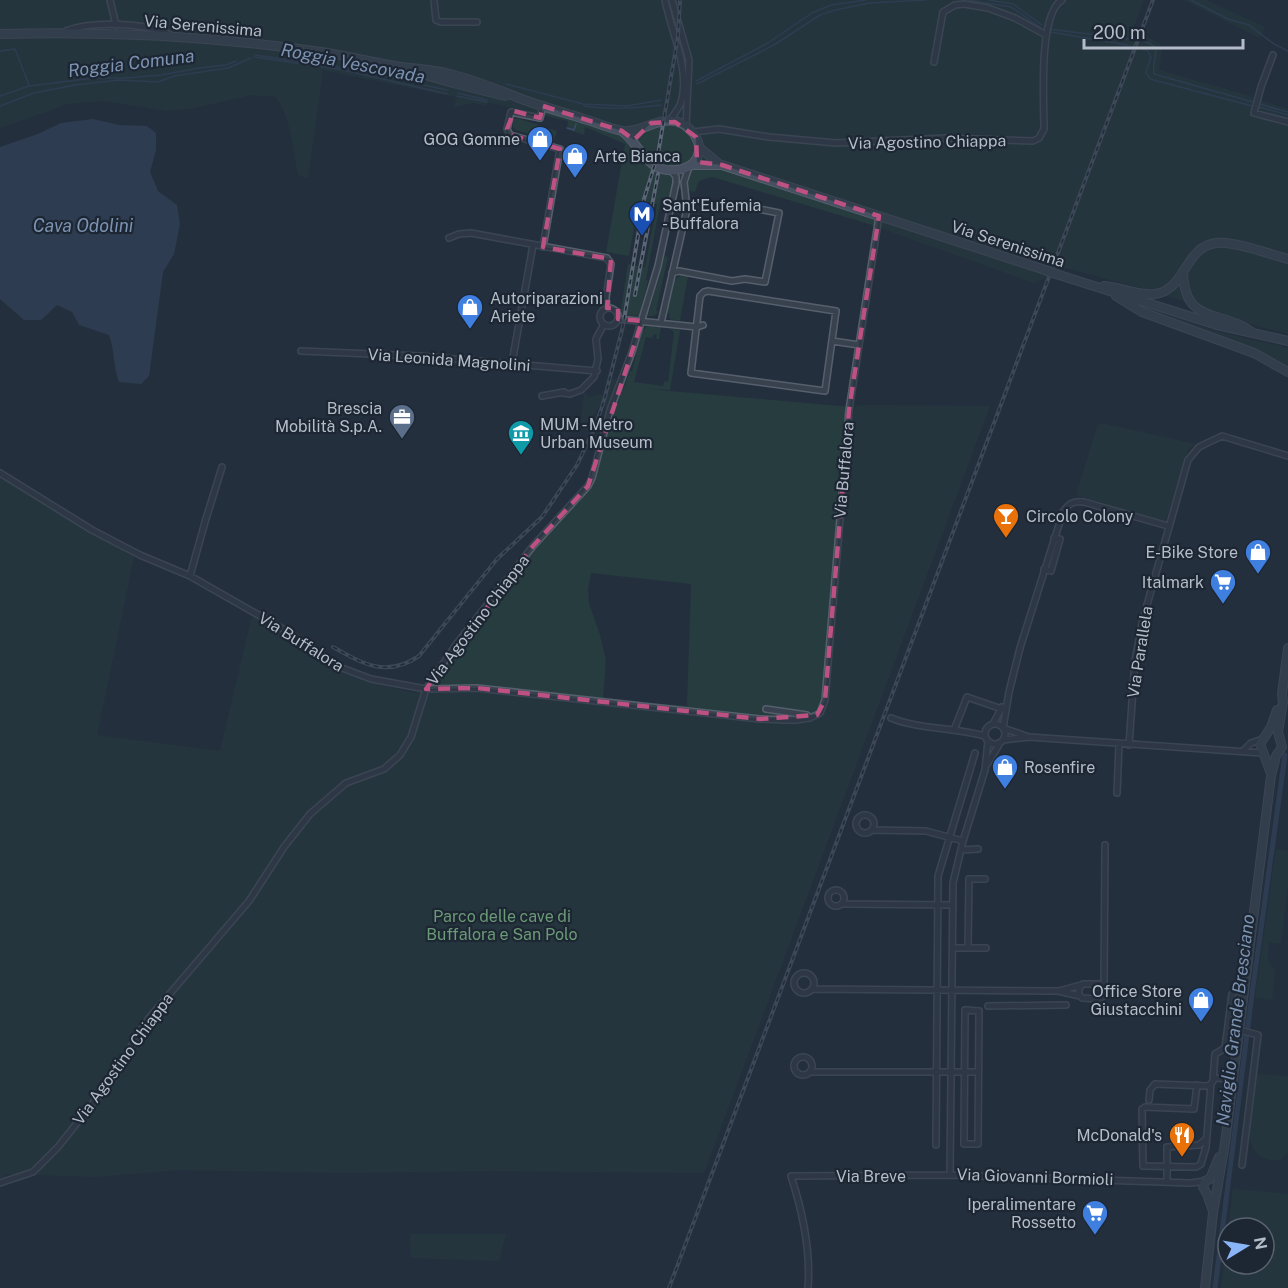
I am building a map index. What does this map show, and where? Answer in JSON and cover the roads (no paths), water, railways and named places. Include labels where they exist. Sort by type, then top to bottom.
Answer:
[{"type":"main road","name":"Via Serenissima","points":[[0,34],[65,32],[172,36],[322,52],[450,74],[622,130],[642,128],[657,121],[669,121]]},
{"type":"main road","name":"Via Serenissima","points":[[402,67],[490,93],[520,98]]},
{"type":"main road","points":[[453,83],[459,80],[476,85],[484,84]]},
{"type":"main road","points":[[669,121],[689,130]]},
{"type":"main road","points":[[637,146],[642,128]]},
{"type":"main road","name":"Via Serenissima","points":[[622,130],[637,146],[642,156],[661,168],[672,170],[690,166],[722,165]]},
{"type":"main road","name":"Via Serenissima","points":[[689,130],[699,147],[711,159],[722,165],[1217,325],[1288,341]]},
{"type":"main road","points":[[690,166],[698,158],[699,147]]},
{"type":"main road","points":[[1088,284],[1154,294],[1169,289],[1196,253],[1204,246],[1215,243],[1229,244],[1288,259]]},
{"type":"main road","points":[[1183,273],[1185,294],[1196,309],[1207,315],[1242,324],[1257,335]]},
{"type":"main road","points":[[1110,291],[1142,312],[1254,353],[1288,372]]},
{"type":"main road","points":[[1271,776],[1260,747],[1273,724],[1282,694],[1288,648]]},
{"type":"main road","points":[[1205,1288],[1213,1213],[1242,1030],[1244,986],[1271,776],[1281,754],[1282,694]]},
{"type":"main road","points":[[1264,738],[1274,736],[1282,742]]},
{"type":"main road","points":[[1264,754],[1281,754]]},
{"type":"main road","points":[[1213,1213],[1203,1184],[1208,1180],[1217,1164],[1228,1117]]},
{"type":"main road","points":[[1208,1180],[1214,1179],[1218,1188]]},
{"type":"main road","points":[[1206,1193],[1214,1194],[1218,1188]]},
{"type":"street","points":[[110,0],[116,25]]},
{"type":"street","points":[[434,0],[436,20],[477,22]]},
{"type":"street","points":[[665,0],[682,63],[683,77],[679,108],[669,121]]},
{"type":"street","points":[[672,0],[689,60],[686,111],[689,130]]},
{"type":"street","name":"Via Agostino Chiappa","points":[[689,130],[718,129],[769,137],[836,143],[956,138],[1033,141],[1039,138],[1044,129],[1046,35],[1051,13],[1057,3],[1062,0]]},
{"type":"street","points":[[934,62],[943,12],[955,5],[964,4],[988,8],[1015,18],[1046,35]]},
{"type":"street","points":[[65,32],[82,27],[116,25],[159,30],[172,36]]},
{"type":"street","points":[[1274,55],[1261,87],[1254,113],[1288,122]]},
{"type":"street","points":[[543,106],[540,118],[511,112],[507,129],[510,135],[560,149],[543,247]]},
{"type":"street","points":[[699,147],[707,131]]},
{"type":"street","points":[[661,323],[687,209],[684,182],[690,166]]},
{"type":"street","name":"Via Agostino Chiappa","points":[[0,1183],[33,1172],[58,1147],[107,1085],[149,1018],[249,901],[284,847],[310,814],[346,783],[384,769],[400,755],[411,737],[426,689],[455,645],[533,546],[588,486],[610,410],[632,352],[658,266],[676,183],[672,170]]},
{"type":"street","points":[[672,273],[679,271],[732,281],[745,279],[765,282],[779,213],[754,208]]},
{"type":"street","name":"Via Buffalora","points":[[0,473],[92,530],[140,555],[190,576],[283,629],[346,670],[395,685],[426,689],[477,688],[552,698],[670,706],[760,719],[810,718],[820,713],[825,700],[849,410],[879,216]]},
{"type":"street","points":[[449,238],[471,233],[607,258],[611,264],[606,298],[607,308]]},
{"type":"street","points":[[512,363],[533,245]]},
{"type":"street","points":[[708,291],[836,311],[825,391],[691,373],[700,326],[700,296],[708,291]]},
{"type":"street","points":[[607,308],[615,310],[618,319],[612,326],[604,324],[600,316],[607,308]]},
{"type":"street","points":[[618,319],[700,326]]},
{"type":"street","points":[[542,396],[572,393],[587,386],[597,371],[596,339],[604,324]]},
{"type":"street","points":[[832,341],[859,345]]},
{"type":"street","name":"Via Leonida Magnolini","points":[[301,351],[418,356],[597,371]]},
{"type":"street","name":"Via Parallela","points":[[1129,745],[1135,661],[1143,619],[1167,526],[1188,460],[1199,447],[1222,436],[1288,456]]},
{"type":"street","points":[[190,576],[222,467]]},
{"type":"street","points":[[31,492],[36,484]]},
{"type":"street","points":[[1001,741],[1005,734],[1003,728],[1009,692],[1044,569],[1051,571],[1060,540],[1054,538],[1063,512],[1069,504],[1077,501],[1167,526]]},
{"type":"street","points":[[891,718],[915,726],[971,732],[986,729],[993,724],[1009,692]]},
{"type":"street","points":[[954,730],[967,697],[1002,709]]},
{"type":"street","points":[[766,709],[807,715],[810,718]]},
{"type":"street","points":[[993,724],[999,724],[1003,728],[1029,737]]},
{"type":"street","points":[[986,729],[986,739]]},
{"type":"street","points":[[971,732],[993,744],[1029,737],[1264,754]]},
{"type":"street","points":[[1243,751],[1251,743],[1264,738]]},
{"type":"street","name":"Via Giovanni Bormioli","points":[[986,739],[984,770],[953,883],[950,1175],[1185,1183]]},
{"type":"street","name":"Via Giovanni Bormioli","points":[[984,770],[1001,741]]},
{"type":"street","points":[[1117,793],[1119,745]]},
{"type":"street","points":[[936,1145],[938,876],[975,753]]},
{"type":"street","points":[[964,786],[979,791]]},
{"type":"street","points":[[872,830],[926,831],[963,841]]},
{"type":"street","points":[[812,989],[1058,991],[1084,999],[1100,999],[1104,994],[1102,986],[1104,977],[1105,845]]},
{"type":"street","points":[[961,850],[978,849]]},
{"type":"street","points":[[968,948],[969,879],[985,879]]},
{"type":"street","points":[[843,904],[953,905]]},
{"type":"street","points":[[953,948],[986,948]]},
{"type":"street","points":[[1058,991],[1081,985],[1102,986]]},
{"type":"street","points":[[1080,996],[1081,985]]},
{"type":"street","points":[[1197,1085],[1194,1109],[1145,1107],[1142,1110],[1142,1165],[1145,1167],[1202,1164],[1215,1054],[1225,1048],[1232,994],[1244,986]]},
{"type":"street","points":[[1027,991],[1027,1005]]},
{"type":"street","points":[[988,1006],[1066,1005]]},
{"type":"street","name":"Via Giovanni Bormioli","points":[[965,1010],[979,1011],[978,1072],[978,1144],[964,1144],[965,1010]]},
{"type":"street","points":[[1242,1030],[1257,1033],[1258,1036],[1242,1165]]},
{"type":"street","points":[[811,1072],[978,1072]]},
{"type":"street","points":[[1149,1100],[1150,1090],[1155,1084],[1197,1085],[1233,1079]]},
{"type":"street","points":[[1167,1181],[1168,1146],[1199,1145],[1206,1139]]},
{"type":"street","points":[[1199,1145],[1204,1154]]},
{"type":"street","name":"Via Breve","points":[[808,1288],[809,1265],[802,1213],[791,1176],[950,1175]]},
{"type":"street","points":[[1185,1183],[1208,1180]]},
{"type":"street","points":[[1185,1183],[1206,1193]]},
{"type":"water","name":"Cava Odolini","points":[[93,119],[119,125],[147,126],[156,133],[156,150],[150,172],[158,191],[177,205],[180,224],[174,254],[163,272],[149,376],[141,384],[119,382],[109,335],[79,325],[72,312],[57,305],[41,320],[24,320],[0,299],[0,147],[38,134],[61,123]]},
{"type":"waterway","name":"Roggia Comuna","points":[[696,81],[768,43],[812,13],[831,5],[866,0]]},
{"type":"waterway","name":"Roggia Vescovada","points":[[697,84],[774,45],[820,15],[869,3],[925,0]]},
{"type":"waterway","name":"Roggia Vescovada","points":[[969,0],[1011,7],[1040,27]]},
{"type":"waterway","name":"Roggia Vescovada","points":[[989,0],[1013,4],[1042,25]]},
{"type":"waterway","points":[[1191,0],[1228,19],[1249,25],[1274,44],[1288,51]]},
{"type":"waterway","name":"Roggia Comuna","points":[[1049,29],[1128,39]]},
{"type":"waterway","name":"Roggia Vescovada","points":[[1051,32],[1127,45]]},
{"type":"waterway","name":"Roggia Comuna","points":[[1143,41],[1156,49],[1154,74],[1253,102]]},
{"type":"waterway","name":"Roggia Comuna","points":[[0,51],[15,49],[29,85]]},
{"type":"waterway","name":"Roggia Vescovada","points":[[1143,49],[1147,50],[1151,57],[1146,72],[1150,79],[1252,106]]},
{"type":"waterway","name":"Roggia Vescovada","points":[[255,55],[351,69],[447,90]]},
{"type":"waterway","name":"Roggia Vescovada","points":[[254,57],[344,70],[447,94]]},
{"type":"waterway","name":"Roggia Vescovada","points":[[0,106],[34,93],[75,85],[119,80],[158,82],[174,76],[228,68],[251,58]]},
{"type":"waterway","name":"Roggia Vescovada","points":[[0,96],[29,86],[94,78],[161,75],[226,65],[236,61]]},
{"type":"waterway","name":"Roggia Vescovada","points":[[506,84],[583,104],[627,106],[661,100]]},
{"type":"waterway","name":"Roggia Vescovada","points":[[458,93],[487,100]]},
{"type":"waterway","name":"Roggia Vescovada","points":[[457,96],[487,102]]},
{"type":"waterway","name":"Roggia Vescovada","points":[[1260,104],[1288,112]]},
{"type":"waterway","name":"Roggia Vescovada","points":[[584,106],[622,108],[661,105]]},
{"type":"waterway","name":"Roggia Vescovada","points":[[1259,107],[1288,115]]},
{"type":"waterway","name":"Roggia Vescovada","points":[[567,128],[574,130],[576,124]]},
{"type":"waterway","name":"Naviglio Grande Bresciano","points":[[1215,1288],[1285,755]]},
{"type":"railway","points":[[333,647],[355,659],[375,666],[396,666],[419,656],[497,559],[542,517],[577,465],[596,425],[623,326],[644,199],[658,154],[678,36],[680,0]]},
{"type":"railway","points":[[669,1288],[1153,0]]},
{"type":"railway","points":[[635,295],[658,174]]},
{"type":"place","name":"GOG Gomme","points":[[540,162]]},
{"type":"place","name":"Arte Bianca","points":[[575,179]]},
{"type":"place","name":"Sant'Eufemia - Buffalora","points":[[642,237]]},
{"type":"place","name":"Autoriparazioni Ariete","points":[[470,330]]},
{"type":"place","name":"Brescia Mobilità S.p.A.","points":[[402,440]]},
{"type":"place","name":"MUM - Metro Urban Museum","points":[[521,456]]},
{"type":"place","name":"Circolo Colony","points":[[1006,539]]},
{"type":"place","name":"E-Bike Store","points":[[1258,575]]},
{"type":"place","name":"Italmark","points":[[1223,605]]},
{"type":"place","name":"Rosenfire","points":[[1005,790]]},
{"type":"place","name":"Office Store Giustacchini","points":[[1201,1023]]},
{"type":"place","name":"McDonald's","points":[[1182,1158]]},
{"type":"place","name":"Iperalimentare Rossetto","points":[[1095,1236]]},
{"type":"park label","name":"Parco delle cave di Buffalora e San Polo","points":[[502,925]]}]
